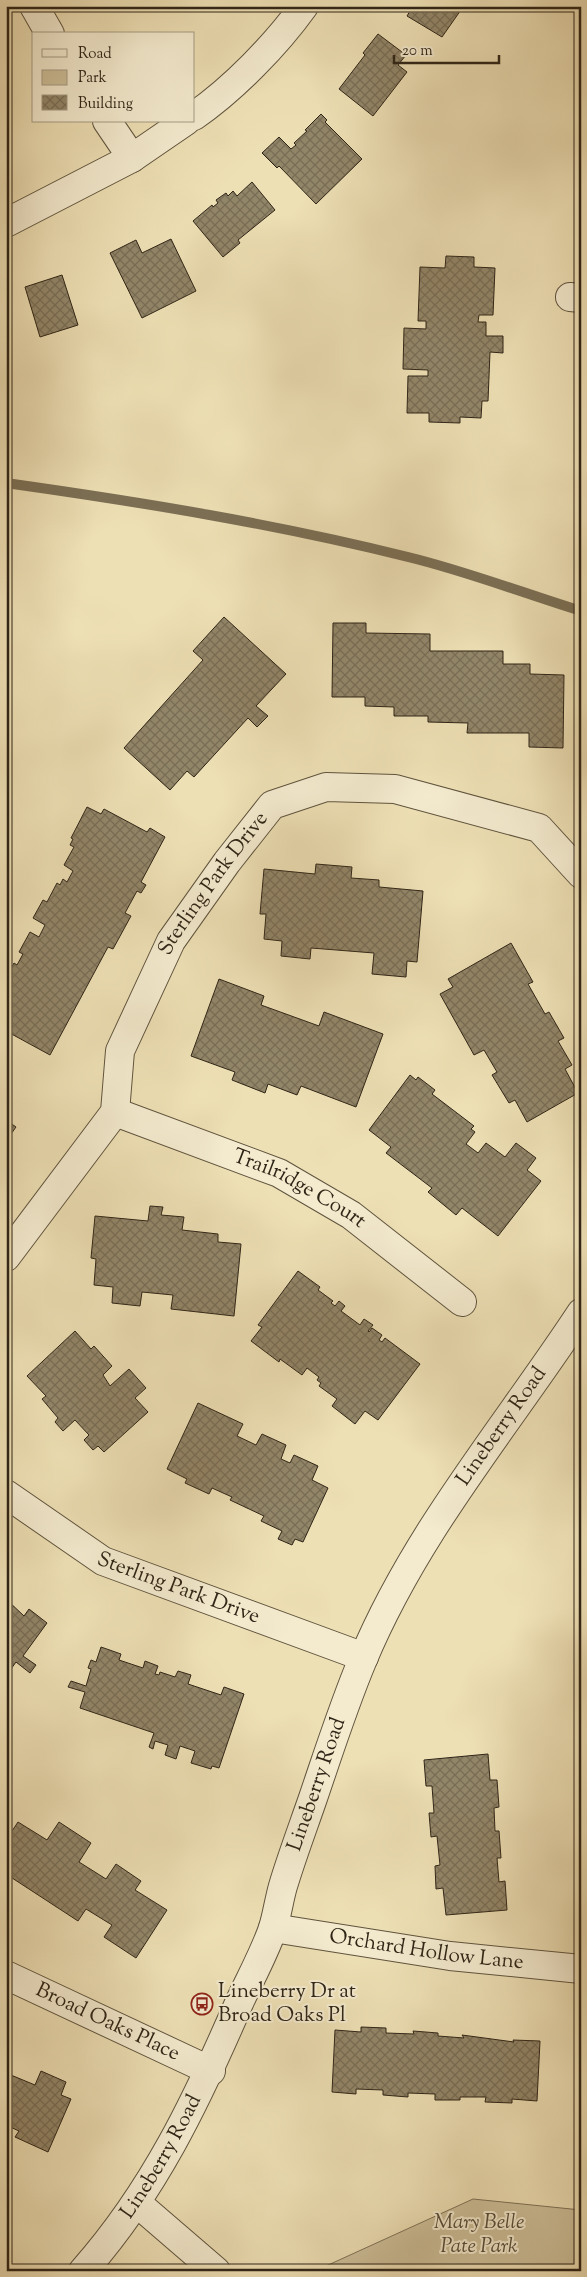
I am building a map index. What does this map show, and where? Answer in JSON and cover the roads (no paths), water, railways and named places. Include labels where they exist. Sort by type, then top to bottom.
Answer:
[{"type":"street","points":[[34,6],[49,32]]},
{"type":"street","points":[[195,115],[218,100],[291,24],[304,6]]},
{"type":"street","points":[[108,122],[132,158]]},
{"type":"street","points":[[6,223],[132,158],[185,122]]},
{"type":"street","name":"Sterling Park Drive","points":[[115,1112],[120,1051],[171,941],[227,862],[272,805],[326,787],[395,789],[539,828],[581,874]]},
{"type":"street","points":[[6,1257],[115,1112]]},
{"type":"street","name":"Trailridge Court","points":[[115,1112],[279,1173],[350,1214],[462,1302]]},
{"type":"street","name":"Lineberry Road","points":[[83,2271],[137,2203],[163,2163],[210,2071],[273,1928],[284,1885],[341,1715],[364,1657],[418,1549],[484,1451],[579,1321]]},
{"type":"street","name":"Sterling Park Drive","points":[[6,1494],[103,1561],[364,1657]]},
{"type":"street","name":"Orchard Hollow Lane","points":[[273,1928],[450,1956],[581,1969]]},
{"type":"street","name":"Broad Oaks Place","points":[[6,1975],[210,2071]]},
{"type":"street","points":[[137,2203],[216,2271]]},
{"type":"waterway","points":[[6,483],[208,515],[358,545],[451,569],[581,611]]},
{"type":"place","name":"Lineberry Dr at Broad Oaks Pl","points":[[202,2004]]},
{"type":"park label","name":"Mary Belle Pate Park","points":[[479,2235]]}]
